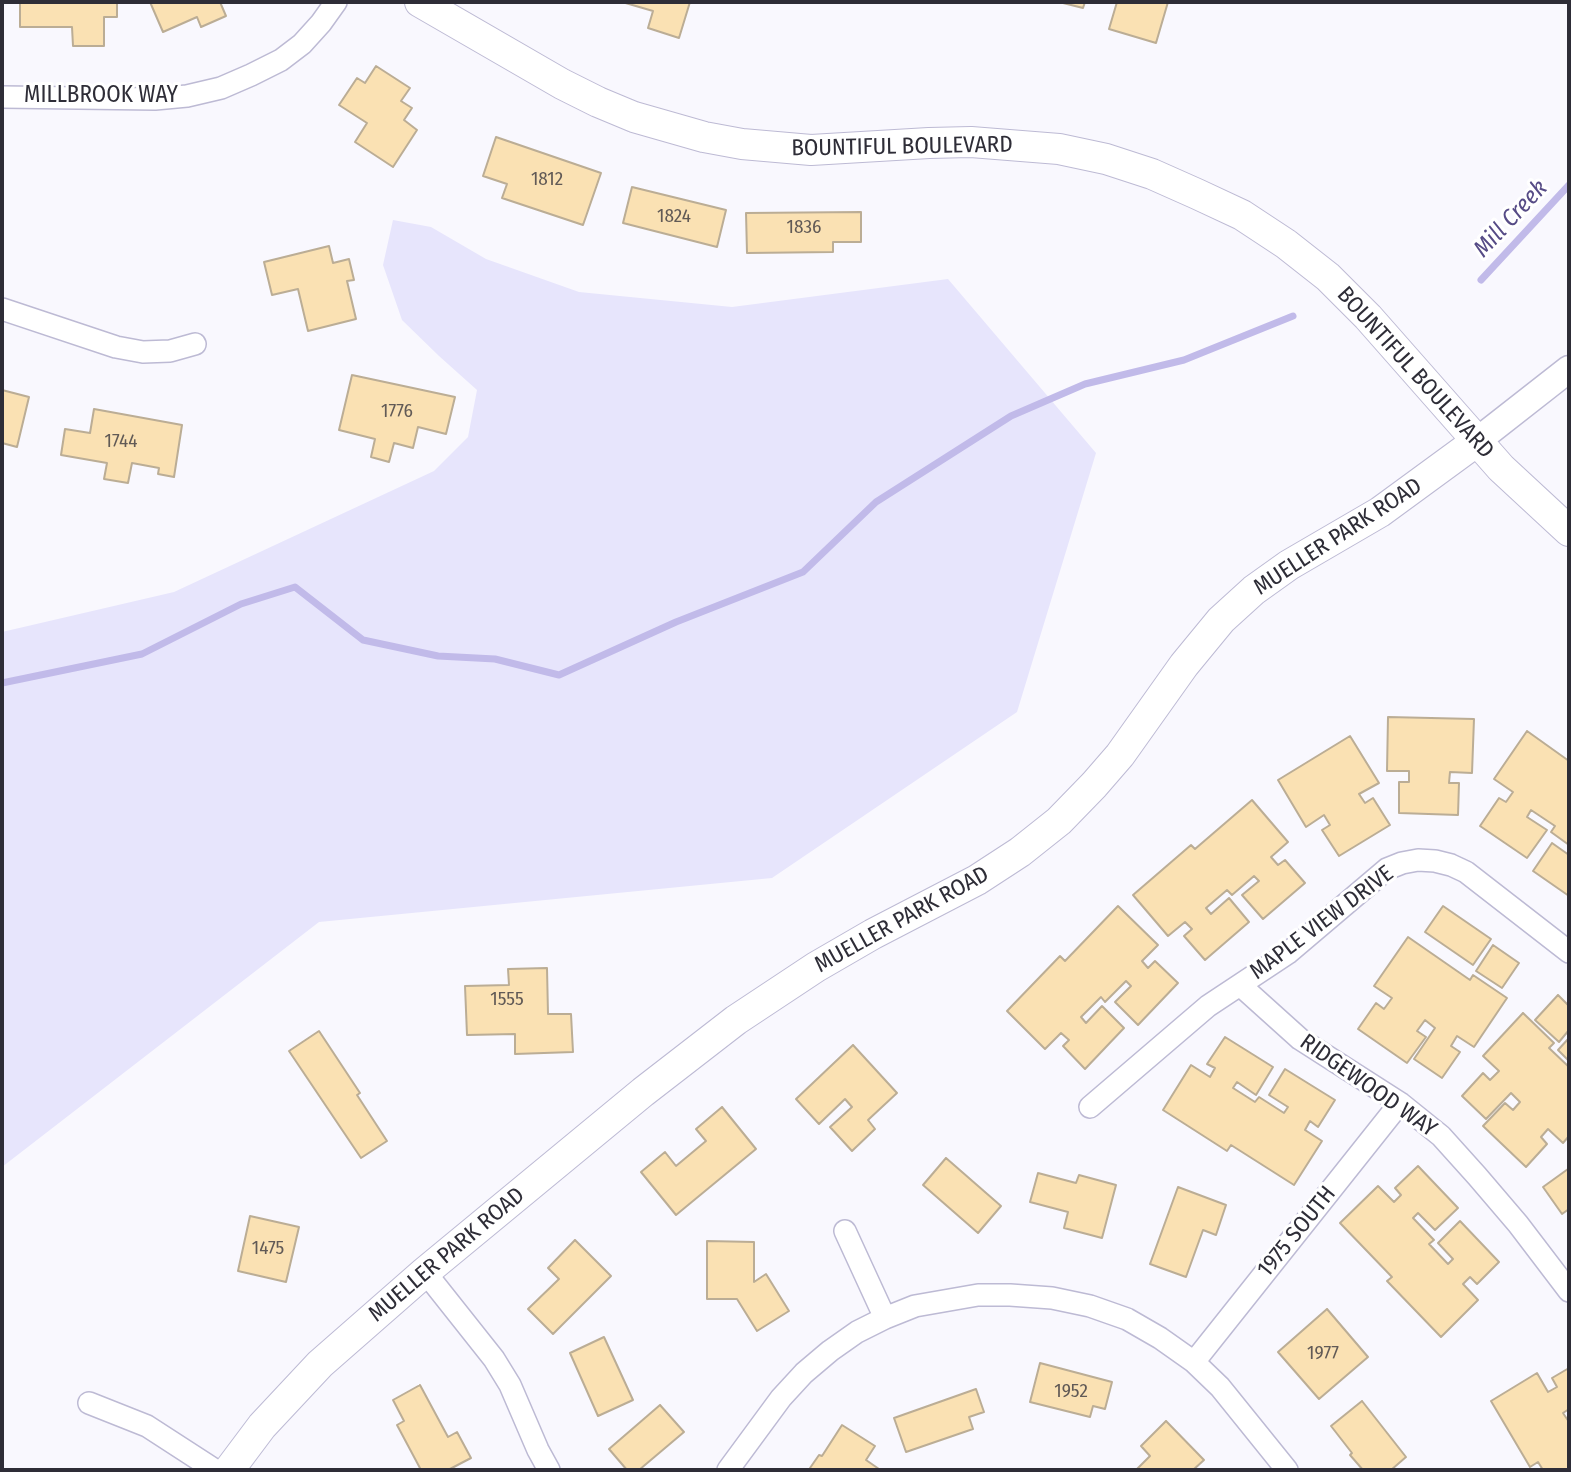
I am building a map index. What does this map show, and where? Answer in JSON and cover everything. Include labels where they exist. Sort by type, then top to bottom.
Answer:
[{"type":"main road","name":"BOUNTIFUL BOULEVARD","points":[[420,2],[598,102],[634,117],[704,137],[777,148],[811,150],[971,142],[1059,149],[1106,159],[1152,174],[1242,215],[1286,244],[1328,277],[1368,317],[1501,468],[1569,531]]},
{"type":"main road","name":"MUELLER PARK ROAD","points":[[229,1470],[262,1426],[320,1364],[425,1272],[643,1092],[736,1020],[816,967],[977,880],[1030,844],[1059,821],[1094,785],[1120,754],[1184,665],[1221,620],[1254,590],[1289,565],[1380,512],[1477,441]]},
{"type":"street","name":"MILLBROOK WAY","points":[[2,97],[155,99],[187,96],[220,88],[281,60],[302,44],[336,2]]},
{"type":"street","points":[[2,309],[116,347],[144,352],[170,351],[195,344]]},
{"type":"street","name":"MUELLER PARK ROAD","points":[[1477,441],[1569,369]]},
{"type":"street","name":"MAPLE VIEW DRIVE","points":[[1090,1107],[1208,1006],[1288,953],[1387,869],[1402,863],[1435,860],[1466,872],[1569,952]]},
{"type":"street","name":"RIDGEWOOD WAY","points":[[1240,985],[1300,1040],[1400,1103],[1441,1136],[1518,1224],[1569,1291]]},
{"type":"street","name":"1975 SOUTH","points":[[1194,1362],[1400,1103]]},
{"type":"street","points":[[845,1231],[885,1318]]},
{"type":"street","points":[[425,1272],[494,1359],[510,1385],[549,1470]]},
{"type":"street","points":[[728,1470],[781,1398],[804,1373],[848,1338],[885,1318],[915,1306],[978,1295],[1010,1295],[1052,1298],[1090,1306],[1127,1319],[1160,1338],[1194,1362],[1220,1387],[1287,1470]]},
{"type":"street","points":[[89,1403],[147,1426],[215,1470]]},
{"type":"shaded area","points":[[393,220],[431,227],[486,259],[579,292],[732,307],[948,279],[1096,453],[1017,712],[772,878],[319,922],[2,1167],[2,632],[174,592],[434,471],[468,437],[477,390],[402,320],[383,265]]},
{"type":"building","points":[[20,2],[117,2],[117,17],[104,17],[104,46],[73,46],[72,27],[20,27]]},
{"type":"building","points":[[150,2],[220,2],[226,16],[201,27],[197,17],[163,32]]},
{"type":"building","points":[[622,2],[690,2],[679,38],[648,28],[653,11]]},
{"type":"building","points":[[1059,2],[1085,2],[1083,8]]},
{"type":"building","points":[[1117,2],[1168,2],[1156,43],[1109,29]]},
{"type":"building","points":[[376,66],[410,88],[401,101],[412,108],[404,120],[417,130],[393,167],[355,142],[367,123],[339,105],[357,78],[365,83]]},
{"type":"building","points":[[496,137],[601,173],[583,225],[502,198],[507,184],[483,176]]},
{"type":"building","points":[[632,187],[726,210],[717,247],[623,223]]},
{"type":"building","points":[[861,212],[861,242],[833,242],[833,252],[747,253],[746,213]]},
{"type":"building","points":[[329,246],[333,263],[349,259],[354,280],[347,281],[356,319],[308,331],[298,289],[272,295],[264,262]]},
{"type":"building","points":[[352,375],[455,397],[446,434],[418,427],[413,448],[394,443],[389,462],[371,457],[375,439],[339,430]]},
{"type":"building","points":[[2,390],[29,397],[17,447],[2,443]]},
{"type":"building","points":[[94,409],[182,425],[174,477],[158,474],[159,468],[132,463],[128,483],[104,479],[107,463],[61,455],[65,429],[90,433]]},
{"type":"building","points":[[1388,717],[1474,719],[1472,773],[1450,772],[1449,783],[1459,783],[1458,815],[1399,813],[1399,782],[1409,782],[1409,771],[1387,771]]},
{"type":"building","points":[[1527,731],[1569,761],[1569,845],[1551,832],[1555,826],[1531,810],[1527,817],[1547,830],[1527,858],[1480,826],[1499,798],[1506,802],[1513,792],[1494,779]]},
{"type":"building","points":[[1350,736],[1379,783],[1359,794],[1365,803],[1373,798],[1390,825],[1339,856],[1322,830],[1330,825],[1324,815],[1306,827],[1278,780]]},
{"type":"building","points":[[1252,800],[1288,842],[1271,857],[1278,865],[1285,860],[1305,883],[1263,919],[1242,895],[1259,881],[1254,876],[1232,895],[1227,890],[1206,908],[1211,914],[1229,898],[1249,922],[1205,960],[1184,936],[1192,929],[1185,922],[1168,936],[1133,895],[1191,845],[1195,849]]},
{"type":"building","points":[[1552,843],[1569,855],[1569,896],[1533,871]]},
{"type":"building","points":[[1118,906],[1158,945],[1142,961],[1148,968],[1155,961],[1178,983],[1138,1025],[1115,1002],[1131,986],[1126,981],[1105,1002],[1101,997],[1081,1017],[1086,1023],[1102,1006],[1124,1028],[1085,1069],[1063,1046],[1069,1040],[1061,1033],[1045,1049],[1007,1011],[1060,956],[1065,961]]},
{"type":"building","points":[[1443,906],[1491,939],[1473,965],[1425,932]]},
{"type":"building","points":[[1408,937],[1470,980],[1473,975],[1507,998],[1474,1047],[1457,1036],[1451,1046],[1460,1052],[1442,1078],[1414,1059],[1435,1028],[1425,1020],[1417,1031],[1426,1037],[1407,1063],[1358,1029],[1376,1003],[1384,1009],[1392,998],[1374,986]]},
{"type":"building","points":[[1493,945],[1519,963],[1502,988],[1476,971]]},
{"type":"building","points":[[547,968],[548,1014],[571,1014],[573,1052],[515,1054],[515,1034],[467,1035],[465,986],[509,985],[508,969]]},
{"type":"building","points":[[1558,995],[1569,1006],[1569,1030],[1559,1042],[1535,1020]]},
{"type":"building","points":[[1523,1013],[1554,1043],[1549,1048],[1569,1067],[1569,1136],[1563,1143],[1548,1129],[1541,1137],[1547,1144],[1526,1167],[1483,1126],[1505,1103],[1513,1110],[1520,1102],[1511,1093],[1486,1119],[1462,1096],[1483,1073],[1490,1080],[1499,1071],[1483,1056]]},
{"type":"building","points":[[319,1031],[360,1093],[357,1095],[387,1141],[361,1158],[289,1051]]},
{"type":"building","points":[[1225,1037],[1273,1067],[1256,1095],[1237,1082],[1233,1088],[1255,1102],[1259,1097],[1284,1113],[1288,1107],[1269,1095],[1285,1069],[1335,1100],[1318,1127],[1310,1121],[1305,1130],[1322,1141],[1294,1185],[1231,1145],[1227,1151],[1163,1110],[1191,1065],[1210,1077],[1215,1068],[1207,1064]]},
{"type":"building","points":[[1569,1038],[1569,1061],[1558,1050]]},
{"type":"building","points":[[853,1045],[897,1093],[868,1120],[875,1129],[852,1151],[830,1127],[852,1107],[845,1099],[819,1124],[796,1099]]},
{"type":"building","points":[[722,1107],[756,1149],[676,1215],[641,1172],[665,1152],[676,1166],[706,1141],[696,1129]]},
{"type":"building","points":[[946,1158],[1001,1206],[978,1233],[923,1185]]},
{"type":"building","points":[[1418,1166],[1458,1208],[1435,1230],[1418,1213],[1413,1218],[1434,1240],[1429,1244],[1448,1264],[1453,1259],[1438,1243],[1460,1221],[1499,1262],[1477,1284],[1470,1277],[1463,1284],[1478,1300],[1441,1337],[1387,1281],[1392,1277],[1340,1223],[1378,1186],[1394,1202],[1401,1195],[1395,1188]]},
{"type":"building","points":[[1568,1169],[1569,1209],[1562,1214],[1543,1187]]},
{"type":"building","points":[[1038,1173],[1076,1183],[1079,1175],[1116,1185],[1102,1238],[1064,1228],[1068,1212],[1030,1202]]},
{"type":"building","points":[[1178,1187],[1226,1205],[1216,1235],[1203,1230],[1186,1277],[1150,1264]]},
{"type":"building","points":[[250,1216],[299,1227],[286,1282],[238,1271]]},
{"type":"building","points":[[575,1240],[611,1276],[553,1334],[528,1309],[559,1279],[548,1268]]},
{"type":"building","points":[[707,1241],[754,1242],[754,1282],[766,1274],[789,1311],[757,1331],[737,1299],[707,1299]]},
{"type":"building","points":[[1327,1309],[1368,1357],[1319,1399],[1278,1352]]},
{"type":"building","points":[[604,1337],[633,1400],[598,1416],[570,1353]]},
{"type":"building","points":[[1040,1363],[1112,1382],[1105,1409],[1093,1406],[1090,1417],[1030,1402]]},
{"type":"building","points":[[1569,1368],[1569,1409],[1563,1413],[1569,1422],[1569,1470],[1543,1470],[1538,1462],[1530,1467],[1491,1401],[1537,1373],[1548,1392],[1557,1387],[1552,1378]]},
{"type":"building","points":[[420,1385],[448,1437],[457,1432],[471,1458],[448,1470],[421,1470],[397,1425],[404,1421],[393,1400]]},
{"type":"building","points":[[976,1389],[984,1412],[969,1417],[973,1429],[906,1452],[894,1418]]},
{"type":"building","points":[[1362,1401],[1406,1457],[1391,1470],[1363,1470],[1331,1426]]},
{"type":"building","points":[[660,1405],[684,1432],[639,1470],[627,1470],[609,1449]]},
{"type":"building","points":[[1166,1421],[1204,1460],[1193,1470],[1136,1470],[1150,1456],[1141,1446]]},
{"type":"building","points":[[842,1425],[875,1446],[866,1460],[878,1470],[810,1468],[819,1455],[822,1456]]},
{"type":"waterway","name":"Mill Creek","points":[[1481,280],[1569,185]]},
{"type":"waterway","points":[[2,683],[142,654],[241,604],[295,587],[363,640],[438,656],[495,659],[559,675],[676,622],[803,572],[876,502],[1011,416],[1085,384],[1184,360],[1293,316]]}]
